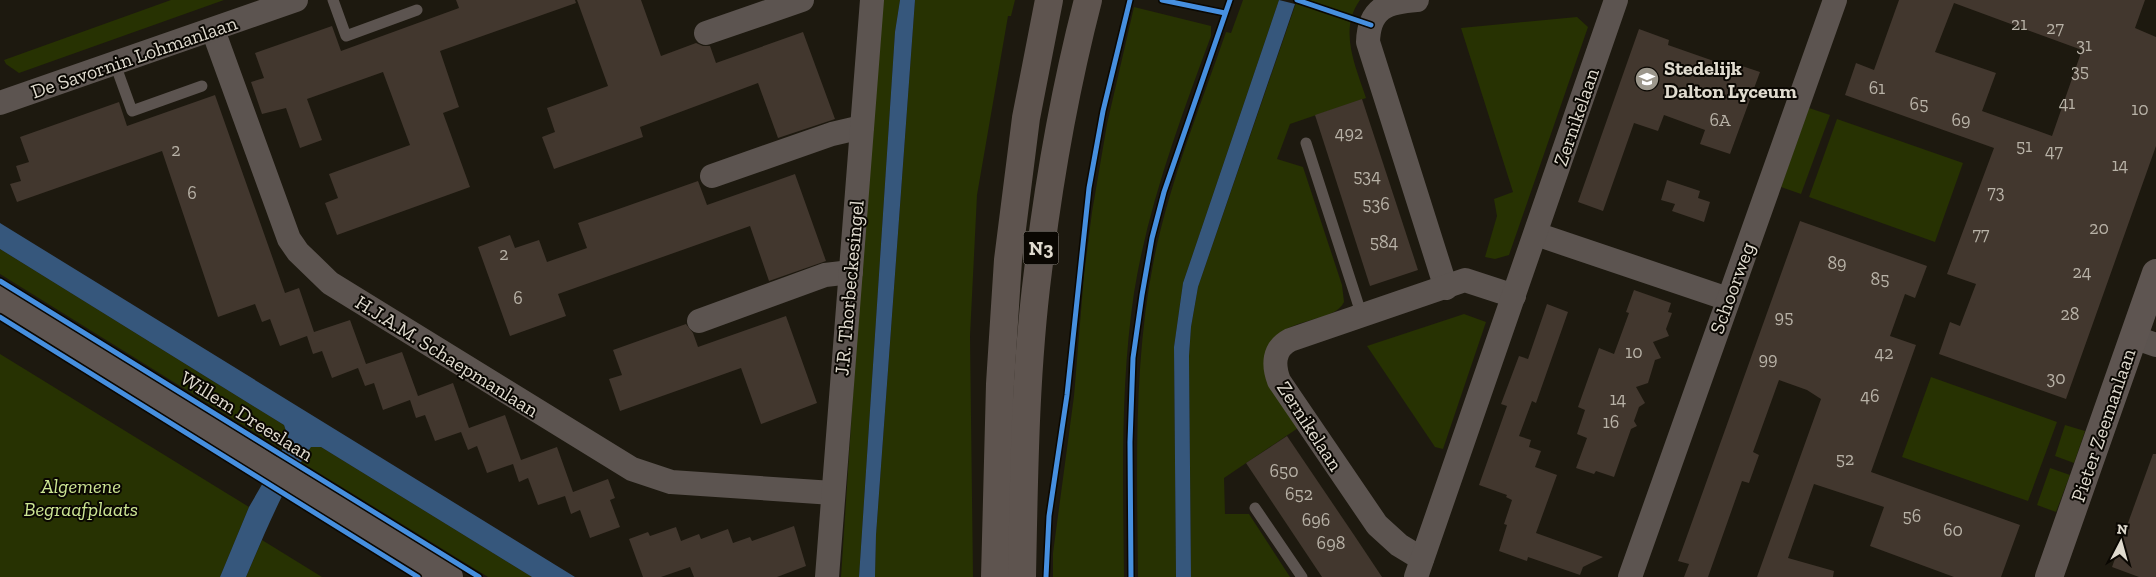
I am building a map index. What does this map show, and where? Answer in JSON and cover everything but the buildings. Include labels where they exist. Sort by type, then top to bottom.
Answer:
[{"type":"main road","name":"N3","points":[[996,577],[1000,384],[1008,260],[1026,118],[1049,0]]},
{"type":"main road","name":"N3","points":[[1022,577],[1030,362],[1037,272],[1061,112],[1088,0]]},
{"type":"street","name":"De Savornin Lohmanlaan","points":[[0,103],[296,0]]},
{"type":"street","points":[[706,33],[802,0]]},
{"type":"street","name":"J.R. Thorbeckesingel","points":[[827,577],[872,0]]},
{"type":"street","points":[[1417,0],[1396,2],[1380,8],[1371,25],[1368,42],[1446,288]]},
{"type":"street","name":"Zernikelaan","points":[[1514,296],[1465,280],[1285,343],[1278,352],[1275,364],[1279,381],[1377,525],[1399,545],[1419,568],[1536,234],[1616,0]]},
{"type":"street","name":"Schoorweg","points":[[1630,577],[1835,0]]},
{"type":"street","name":"H.J.A.M. Schaepmanlaan","points":[[213,30],[289,238],[304,260],[330,283],[632,469],[671,482],[833,493]]},
{"type":"street","points":[[712,176],[832,134],[862,127]]},
{"type":"street","points":[[1536,234],[1728,299]]},
{"type":"street","points":[[699,321],[825,275],[851,272]]},
{"type":"street","name":"Pieter Zeemanlaan","points":[[2049,577],[2102,432],[2145,341],[2156,273]]},
{"type":"street","name":"Willem Dreeslaan","points":[[0,299],[267,467],[448,577]]},
{"type":"lane","points":[[333,0],[346,36],[417,10]]},
{"type":"lane","points":[[115,64],[132,111],[202,86]]},
{"type":"lane","points":[[1306,143],[1362,316]]},
{"type":"lane","points":[[1255,508],[1302,577]]},
{"type":"green space","points":[[171,0],[224,0],[19,73],[6,64],[4,60]]},
{"type":"green space","points":[[881,0],[900,0],[895,32],[859,577],[841,577],[876,47]]},
{"type":"green space","points":[[915,0],[1015,0],[1011,16],[1008,16],[977,195],[970,336],[973,577],[875,577],[876,535]]},
{"type":"green space","points":[[1243,0],[1279,0],[1183,283],[1174,347],[1176,577],[1138,577],[1137,457],[1139,378],[1147,298],[1154,259],[1168,201],[1186,144],[1226,32],[1231,33]]},
{"type":"green space","points":[[1297,0],[1360,0],[1350,24],[1350,36],[1354,61],[1366,98],[1290,124],[1277,159],[1303,167],[1342,285],[1344,302],[1339,309],[1331,314],[1287,329],[1269,345],[1298,428],[1224,478],[1225,514],[1249,514],[1290,577],[1191,577],[1189,356],[1191,327],[1198,287]]},
{"type":"green space","points":[[1134,7],[1211,26],[1211,36],[1156,195],[1134,293],[1124,399],[1124,577],[1053,577],[1053,553],[1074,396],[1084,275],[1092,212],[1107,124]]},
{"type":"green space","points":[[1577,17],[1588,27],[1509,255],[1495,259],[1485,257],[1497,216],[1494,199],[1513,192],[1461,28]]},
{"type":"green space","points":[[1809,108],[1830,115],[1801,194],[1781,187]]},
{"type":"green space","points":[[1837,119],[1963,163],[1935,242],[1809,197]]},
{"type":"green space","points":[[0,249],[284,425],[288,437],[283,450],[0,274]]},
{"type":"green space","points":[[1464,314],[1486,322],[1443,449],[1435,447],[1367,346]]},
{"type":"green space","name":"Algemene Begraafplaats","points":[[0,354],[249,507],[220,577],[0,577]]},
{"type":"green space","points":[[1931,377],[2057,422],[2028,501],[1902,457]]},
{"type":"green space","points":[[2065,425],[2085,431],[2074,463],[2055,456]]},
{"type":"green space","points":[[311,446],[321,447],[532,577],[488,577],[301,462]]},
{"type":"green space","points":[[2050,468],[2070,475],[2056,512],[2037,505]]},
{"type":"green space","points":[[262,540],[322,577],[246,577]]},
{"type":"water","points":[[900,0],[915,0],[876,535],[875,577],[859,577],[895,32]]},
{"type":"water","points":[[1279,0],[1295,4],[1198,287],[1191,327],[1189,356],[1191,577],[1176,577],[1174,347],[1183,283]]},
{"type":"water","points":[[0,223],[575,577],[532,577],[321,447],[311,447],[283,494],[246,577],[220,577],[249,507],[286,443],[288,437],[284,425],[0,249]]},
{"type":"cycle path","points":[[1046,577],[1049,516],[1067,395],[1089,188],[1103,111],[1130,0]]},
{"type":"cycle path","points":[[1162,0],[1225,13]]},
{"type":"cycle path","points":[[1131,577],[1130,442],[1133,358],[1142,295],[1152,238],[1164,192],[1230,0]]},
{"type":"cycle path","points":[[1297,0],[1371,25]]},
{"type":"cycle path","points":[[0,281],[479,577]]},
{"type":"cycle path","points":[[0,317],[418,577]]},
{"type":"place","name":"Stedelijk Dalton Lyceum","points":[[1647,79]]}]
